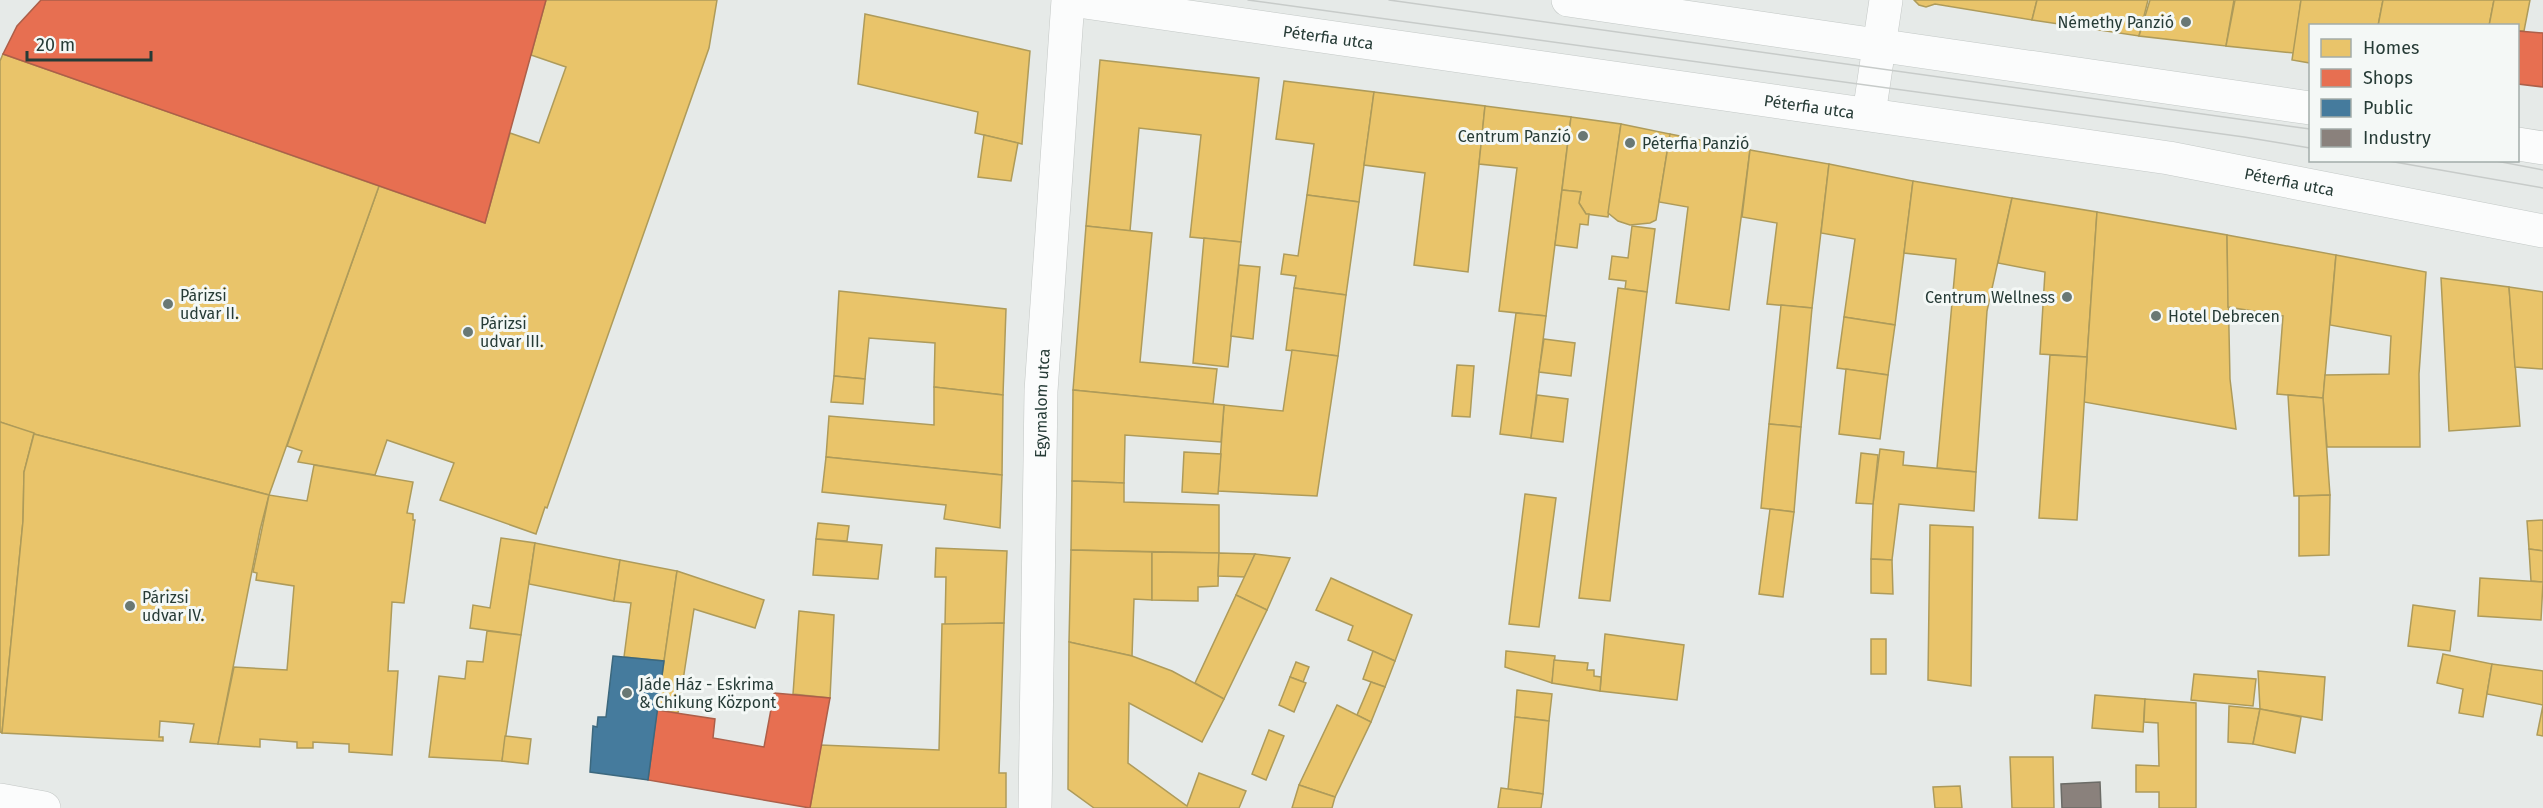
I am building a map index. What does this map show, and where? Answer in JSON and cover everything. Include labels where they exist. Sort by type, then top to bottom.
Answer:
[{"type":"street","name":"Péterfia utca","points":[[1069,0],[2169,158],[2543,231]]},
{"type":"street","name":"Egymalom utca","points":[[1035,808],[1041,391],[1069,0]]},
{"type":"street","points":[[1568,0],[2309,108]]},
{"type":"street","points":[[1869,114],[1886,0]]},
{"type":"street","points":[[2519,144],[2543,148]]},
{"type":"street","points":[[0,800],[44,808]]},
{"type":"building: Homes","name":"Párizsi udvar III.","points":[[546,0],[717,0],[709,48],[536,534],[440,500],[454,463],[387,440],[375,475],[298,462],[302,451],[287,446],[379,186],[485,223],[510,133],[539,143],[566,67],[531,55]]},
{"type":"building: Homes","points":[[1914,0],[2037,0],[2032,20],[1935,4],[1926,7]]},
{"type":"building: Homes","points":[[2037,0],[2148,0],[2139,36],[2032,20]]},
{"type":"building: Homes","name":"Némethy Panzió","points":[[2150,0],[2234,0],[2226,46],[2139,36]]},
{"type":"building: Homes","points":[[2235,0],[2301,0],[2294,53],[2226,46]]},
{"type":"building: Homes","points":[[2301,0],[2383,0],[2378,24],[2309,24],[2309,63],[2292,60]]},
{"type":"building: Homes","points":[[2383,0],[2494,0],[2489,24],[2378,24]]},
{"type":"building: Homes","points":[[2494,0],[2530,0],[2524,31],[2519,31],[2519,24],[2489,24]]},
{"type":"building: Homes","points":[[865,14],[1030,51],[1022,144],[975,133],[978,112],[858,84]]},
{"type":"building: Homes","name":"Párizsi udvar II.","points":[[3,54],[379,186],[269,495],[34,434],[0,422],[0,61]]},
{"type":"building: Homes","points":[[1100,60],[1259,78],[1241,242],[1190,237],[1201,135],[1139,128],[1130,231],[1086,226]]},
{"type":"building: Homes","points":[[1284,81],[1374,92],[1359,202],[1307,195],[1314,144],[1276,139]]},
{"type":"building: Homes","points":[[1374,92],[1485,106],[1468,272],[1414,265],[1425,173],[1364,165]]},
{"type":"building: Homes","points":[[1485,106],[1571,117],[1546,316],[1499,311],[1517,168],[1479,164]]},
{"type":"building: Homes","points":[[1571,117],[1621,124],[1608,217],[1586,214],[1579,203],[1581,192],[1562,190]]},
{"type":"building: Homes","points":[[1621,124],[1670,134],[1656,220],[1650,223],[1630,225],[1618,221],[1608,213]]},
{"type":"building: Homes","points":[[1670,134],[1750,150],[1729,310],[1676,303],[1688,207],[1659,202]]},
{"type":"building: Homes","points":[[984,135],[1018,143],[1011,181],[978,177]]},
{"type":"building: Homes","points":[[1750,150],[1829,164],[1812,308],[1767,304],[1777,223],[1742,217]]},
{"type":"building: Homes","points":[[1829,164],[1913,181],[1895,325],[1844,317],[1855,239],[1821,233]]},
{"type":"building: Homes","points":[[1913,181],[2012,198],[1987,311],[1976,472],[1937,468],[1956,259],[1904,253]]},
{"type":"building: Homes","points":[[1562,190],[1581,192],[1579,203],[1586,214],[1589,214],[1588,225],[1580,224],[1577,248],[1555,245]]},
{"type":"building: Homes","points":[[1307,195],[1359,202],[1346,295],[1294,288],[1296,276],[1281,274],[1284,254],[1298,256]]},
{"type":"building: Homes","points":[[2012,198],[2097,212],[2087,357],[2040,354],[2045,272],[1998,263]]},
{"type":"building: Homes","points":[[2097,212],[2227,235],[2230,379],[2236,429],[2084,402]]},
{"type":"building: Homes","points":[[1086,226],[1152,233],[1140,362],[1217,369],[1213,404],[1073,390]]},
{"type":"building: Homes","points":[[1632,226],[1655,229],[1647,292],[1625,289],[1626,281],[1609,279],[1612,256],[1628,258]]},
{"type":"building: Homes","points":[[2227,235],[2336,255],[2323,398],[2277,394],[2283,316],[2228,307]]},
{"type":"building: Homes","points":[[1204,238],[1241,242],[1228,367],[1193,363]]},
{"type":"building: Homes","points":[[2336,255],[2426,272],[2419,374],[2420,447],[2327,447],[2323,398],[2325,375],[2389,374],[2391,336],[2330,325]]},
{"type":"building: Homes","points":[[1239,265],[1260,267],[1253,339],[1231,336]]},
{"type":"building: Homes","points":[[2441,278],[2509,287],[2520,426],[2449,431]]},
{"type":"building: Homes","points":[[2509,287],[2543,292],[2543,369],[2515,367]]},
{"type":"building: Homes","points":[[1294,288],[1346,295],[1338,356],[1286,350]]},
{"type":"building: Homes","points":[[1618,288],[1647,292],[1610,601],[1579,598]]},
{"type":"building: Homes","points":[[839,291],[1006,309],[1003,395],[934,387],[935,343],[869,338],[865,379],[834,376]]},
{"type":"building: Homes","points":[[1781,305],[1812,308],[1801,427],[1769,424]]},
{"type":"building: Homes","points":[[1516,313],[1546,316],[1531,438],[1500,434]]},
{"type":"building: Homes","points":[[1844,317],[1895,325],[1888,375],[1837,368]]},
{"type":"building: Homes","points":[[1544,339],[1575,343],[1571,376],[1539,372]]},
{"type":"building: Homes","points":[[1292,350],[1338,356],[1317,496],[1218,491],[1224,405],[1283,411]]},
{"type":"building: Homes","points":[[2050,355],[2087,357],[2077,520],[2039,518]]},
{"type":"building: Homes","points":[[1457,365],[1474,366],[1470,417],[1452,416]]},
{"type":"building: Homes","points":[[1846,369],[1888,375],[1880,439],[1839,434]]},
{"type":"building: Homes","points":[[834,376],[865,379],[863,404],[831,402]]},
{"type":"building: Homes","points":[[934,387],[1003,395],[1002,475],[826,457],[829,416],[934,425]]},
{"type":"building: Homes","points":[[1073,390],[1224,405],[1221,442],[1125,435],[1124,483],[1072,481]]},
{"type":"building: Homes","points":[[1537,395],[1568,399],[1563,442],[1531,438]]},
{"type":"building: Homes","points":[[2288,395],[2323,398],[2330,495],[2294,496]]},
{"type":"building: Homes","points":[[0,422],[34,433],[24,472],[23,521],[2,733],[0,732]]},
{"type":"building: Homes","points":[[1769,424],[1801,427],[1794,512],[1761,508]]},
{"type":"building: Homes","name":"Párizsi udvar IV.","points":[[34,434],[269,495],[218,744],[190,742],[194,724],[160,721],[159,737],[163,737],[163,741],[2,733],[23,521],[24,472]]},
{"type":"building: Homes","points":[[1880,449],[1904,452],[1903,465],[1976,472],[1974,511],[1899,504],[1892,560],[1871,559],[1873,504]]},
{"type":"building: Homes","points":[[1184,452],[1221,454],[1218,494],[1182,492]]},
{"type":"building: Homes","points":[[1861,453],[1878,455],[1873,504],[1856,503]]},
{"type":"building: Homes","points":[[826,457],[1002,475],[1000,528],[944,519],[946,505],[822,492]]},
{"type":"building: Homes","points":[[314,465],[413,482],[407,513],[413,514],[413,520],[415,520],[404,603],[392,602],[388,671],[398,671],[392,755],[349,752],[349,744],[313,742],[313,748],[297,748],[297,742],[260,739],[260,747],[218,744],[234,667],[287,670],[294,586],[256,580],[257,573],[253,572],[269,495],[307,501]]},
{"type":"building: Homes","points":[[1072,481],[1124,483],[1124,502],[1219,505],[1219,553],[1071,550]]},
{"type":"building: Homes","points":[[1525,494],[1556,498],[1539,627],[1509,624]]},
{"type":"building: Homes","points":[[2330,495],[2329,555],[2299,556],[2299,496]]},
{"type":"building: Homes","points":[[1770,509],[1794,512],[1783,597],[1759,594]]},
{"type":"building: Homes","points":[[2543,520],[2543,551],[2529,549],[2527,521]]},
{"type":"building: Homes","points":[[818,523],[849,526],[847,541],[816,539]]},
{"type":"building: Homes","points":[[1930,525],[1973,527],[1971,686],[1928,680]]},
{"type":"building: Homes","points":[[501,538],[535,543],[521,635],[470,628],[473,605],[490,608]]},
{"type":"building: Homes","points":[[816,539],[882,545],[878,579],[813,575]]},
{"type":"building: Homes","points":[[535,543],[620,560],[614,601],[529,584]]},
{"type":"building: Homes","points":[[936,548],[1007,551],[1004,623],[945,625],[946,577],[935,577]]},
{"type":"building: Homes","points":[[2529,549],[2543,551],[2543,582],[2531,581]]},
{"type":"building: Homes","points":[[1071,550],[1152,552],[1152,600],[1134,599],[1132,656],[1069,642]]},
{"type":"building: Homes","points":[[1152,552],[1219,553],[1218,586],[1198,587],[1198,601],[1152,600]]},
{"type":"building: Homes","points":[[1219,553],[1255,554],[1245,577],[1218,576]]},
{"type":"building: Homes","points":[[1255,554],[1290,558],[1267,610],[1236,595]]},
{"type":"building: Homes","points":[[1871,559],[1892,560],[1893,594],[1871,593]]},
{"type":"building: Homes","points":[[620,560],[677,571],[664,661],[624,657],[631,603],[614,601]]},
{"type":"building: Homes","points":[[677,571],[764,600],[755,628],[694,609],[678,713],[657,710]]},
{"type":"building: Homes","points":[[1331,578],[1412,615],[1395,661],[1348,640],[1353,626],[1316,610]]},
{"type":"building: Homes","points":[[2480,578],[2543,582],[2541,620],[2478,616]]},
{"type":"building: Homes","points":[[1236,595],[1267,610],[1224,699],[1195,683]]},
{"type":"building: Homes","points":[[2413,605],[2455,611],[2450,651],[2408,646]]},
{"type":"building: Homes","points":[[799,611],[834,615],[830,698],[793,694]]},
{"type":"building: Homes","points":[[1004,623],[999,773],[1006,773],[1006,808],[810,808],[821,745],[939,750],[942,624]]},
{"type":"building: Homes","points":[[487,631],[521,635],[502,761],[429,757],[439,676],[465,679],[467,661],[483,662]]},
{"type":"building: Homes","points":[[1605,634],[1684,645],[1677,700],[1600,691]]},
{"type":"building: Homes","points":[[1871,639],[1886,639],[1886,674],[1871,674]]},
{"type":"building: Homes","points":[[1069,642],[1132,656],[1172,671],[1224,699],[1202,742],[1129,703],[1128,763],[1187,806],[1199,773],[1246,791],[1239,808],[1094,808],[1068,789]]},
{"type":"building: Homes","points":[[1373,651],[1395,661],[1385,687],[1363,679]]},
{"type":"building: Homes","points":[[1506,651],[1555,656],[1552,683],[1505,667]]},
{"type":"building: Homes","points":[[2443,654],[2492,664],[2483,717],[2459,713],[2463,689],[2437,683]]},
{"type":"building: Homes","points":[[1554,660],[1588,663],[1587,670],[1594,670],[1594,676],[1601,677],[1600,691],[1552,683]]},
{"type":"building: Homes","points":[[1296,662],[1309,667],[1303,682],[1290,677]]},
{"type":"building: Homes","points":[[2492,664],[2543,671],[2543,705],[2487,694]]},
{"type":"building: Homes","points":[[2258,671],[2325,677],[2322,720],[2260,709]]},
{"type":"building: Homes","points":[[2194,674],[2256,679],[2253,706],[2191,700]]},
{"type":"building: Homes","points":[[1290,677],[1306,683],[1294,712],[1279,705]]},
{"type":"building: Homes","points":[[1371,682],[1385,687],[1371,722],[1357,715]]},
{"type":"building: Homes","points":[[1517,690],[1552,694],[1549,721],[1515,717]]},
{"type":"building: Homes","points":[[2095,695],[2145,699],[2143,732],[2092,728]]},
{"type":"building: Homes","points":[[2145,699],[2196,703],[2196,808],[2159,808],[2159,792],[2136,792],[2136,765],[2159,766],[2158,723],[2144,722]]},
{"type":"building: Homes","points":[[1337,705],[1371,722],[1335,797],[1299,785]]},
{"type":"building: Homes","points":[[2543,705],[2543,736],[2537,735]]},
{"type":"building: Homes","points":[[2229,706],[2260,709],[2253,744],[2228,742]]},
{"type":"building: Homes","points":[[2260,709],[2301,717],[2295,753],[2253,744]]},
{"type":"building: Homes","points":[[1515,717],[1549,721],[1543,794],[1508,789]]},
{"type":"building: Homes","points":[[1269,730],[1284,736],[1266,780],[1252,774]]},
{"type":"building: Homes","points":[[505,736],[531,739],[528,764],[502,761]]},
{"type":"building: Homes","points":[[2010,757],[2053,757],[2054,808],[2012,808]]},
{"type":"building: Homes","points":[[1299,785],[1335,797],[1332,808],[1292,808]]},
{"type":"building: Homes","points":[[1960,786],[1962,808],[1935,808],[1933,787]]},
{"type":"building: Homes","points":[[1501,788],[1543,794],[1541,808],[1498,808]]},
{"type":"building: Shops","points":[[41,0],[546,0],[485,223],[3,54],[17,26]]},
{"type":"building: Shops","points":[[2519,31],[2543,33],[2543,87],[2519,84]]},
{"type":"building: Shops","points":[[774,693],[830,698],[810,808],[648,780],[657,710],[715,719],[713,738],[764,747]]},
{"type":"building: Public","points":[[613,656],[664,661],[648,780],[590,772],[593,726],[597,727],[598,717],[606,717]]},
{"type":"building: Industry","points":[[2100,782],[2101,808],[2062,808],[2061,784]]},
{"type":"tram line","points":[[1248,0],[2309,148]]},
{"type":"tram line","points":[[1389,0],[2309,129]]},
{"type":"tram line","points":[[2394,162],[2543,188]]},
{"type":"tram line","points":[[2501,162],[2543,170]]},
{"type":"place","name":"Némethy Panzió","points":[[2186,22]]},
{"type":"place","name":"Centrum Panzió","points":[[1583,136]]},
{"type":"place","name":"Péterfia Panzió","points":[[1630,143]]},
{"type":"place","name":"Centrum Wellness","points":[[2067,297]]},
{"type":"place","name":"Párizsi udvar II.","points":[[168,304]]},
{"type":"place","name":"Hotel Debrecen","points":[[2156,316]]},
{"type":"place","name":"Párizsi udvar III.","points":[[468,332]]},
{"type":"place","name":"Párizsi udvar IV.","points":[[130,606]]},
{"type":"place","name":"Jáde Ház - Eskrima & Chikung Központ","points":[[627,693]]}]
